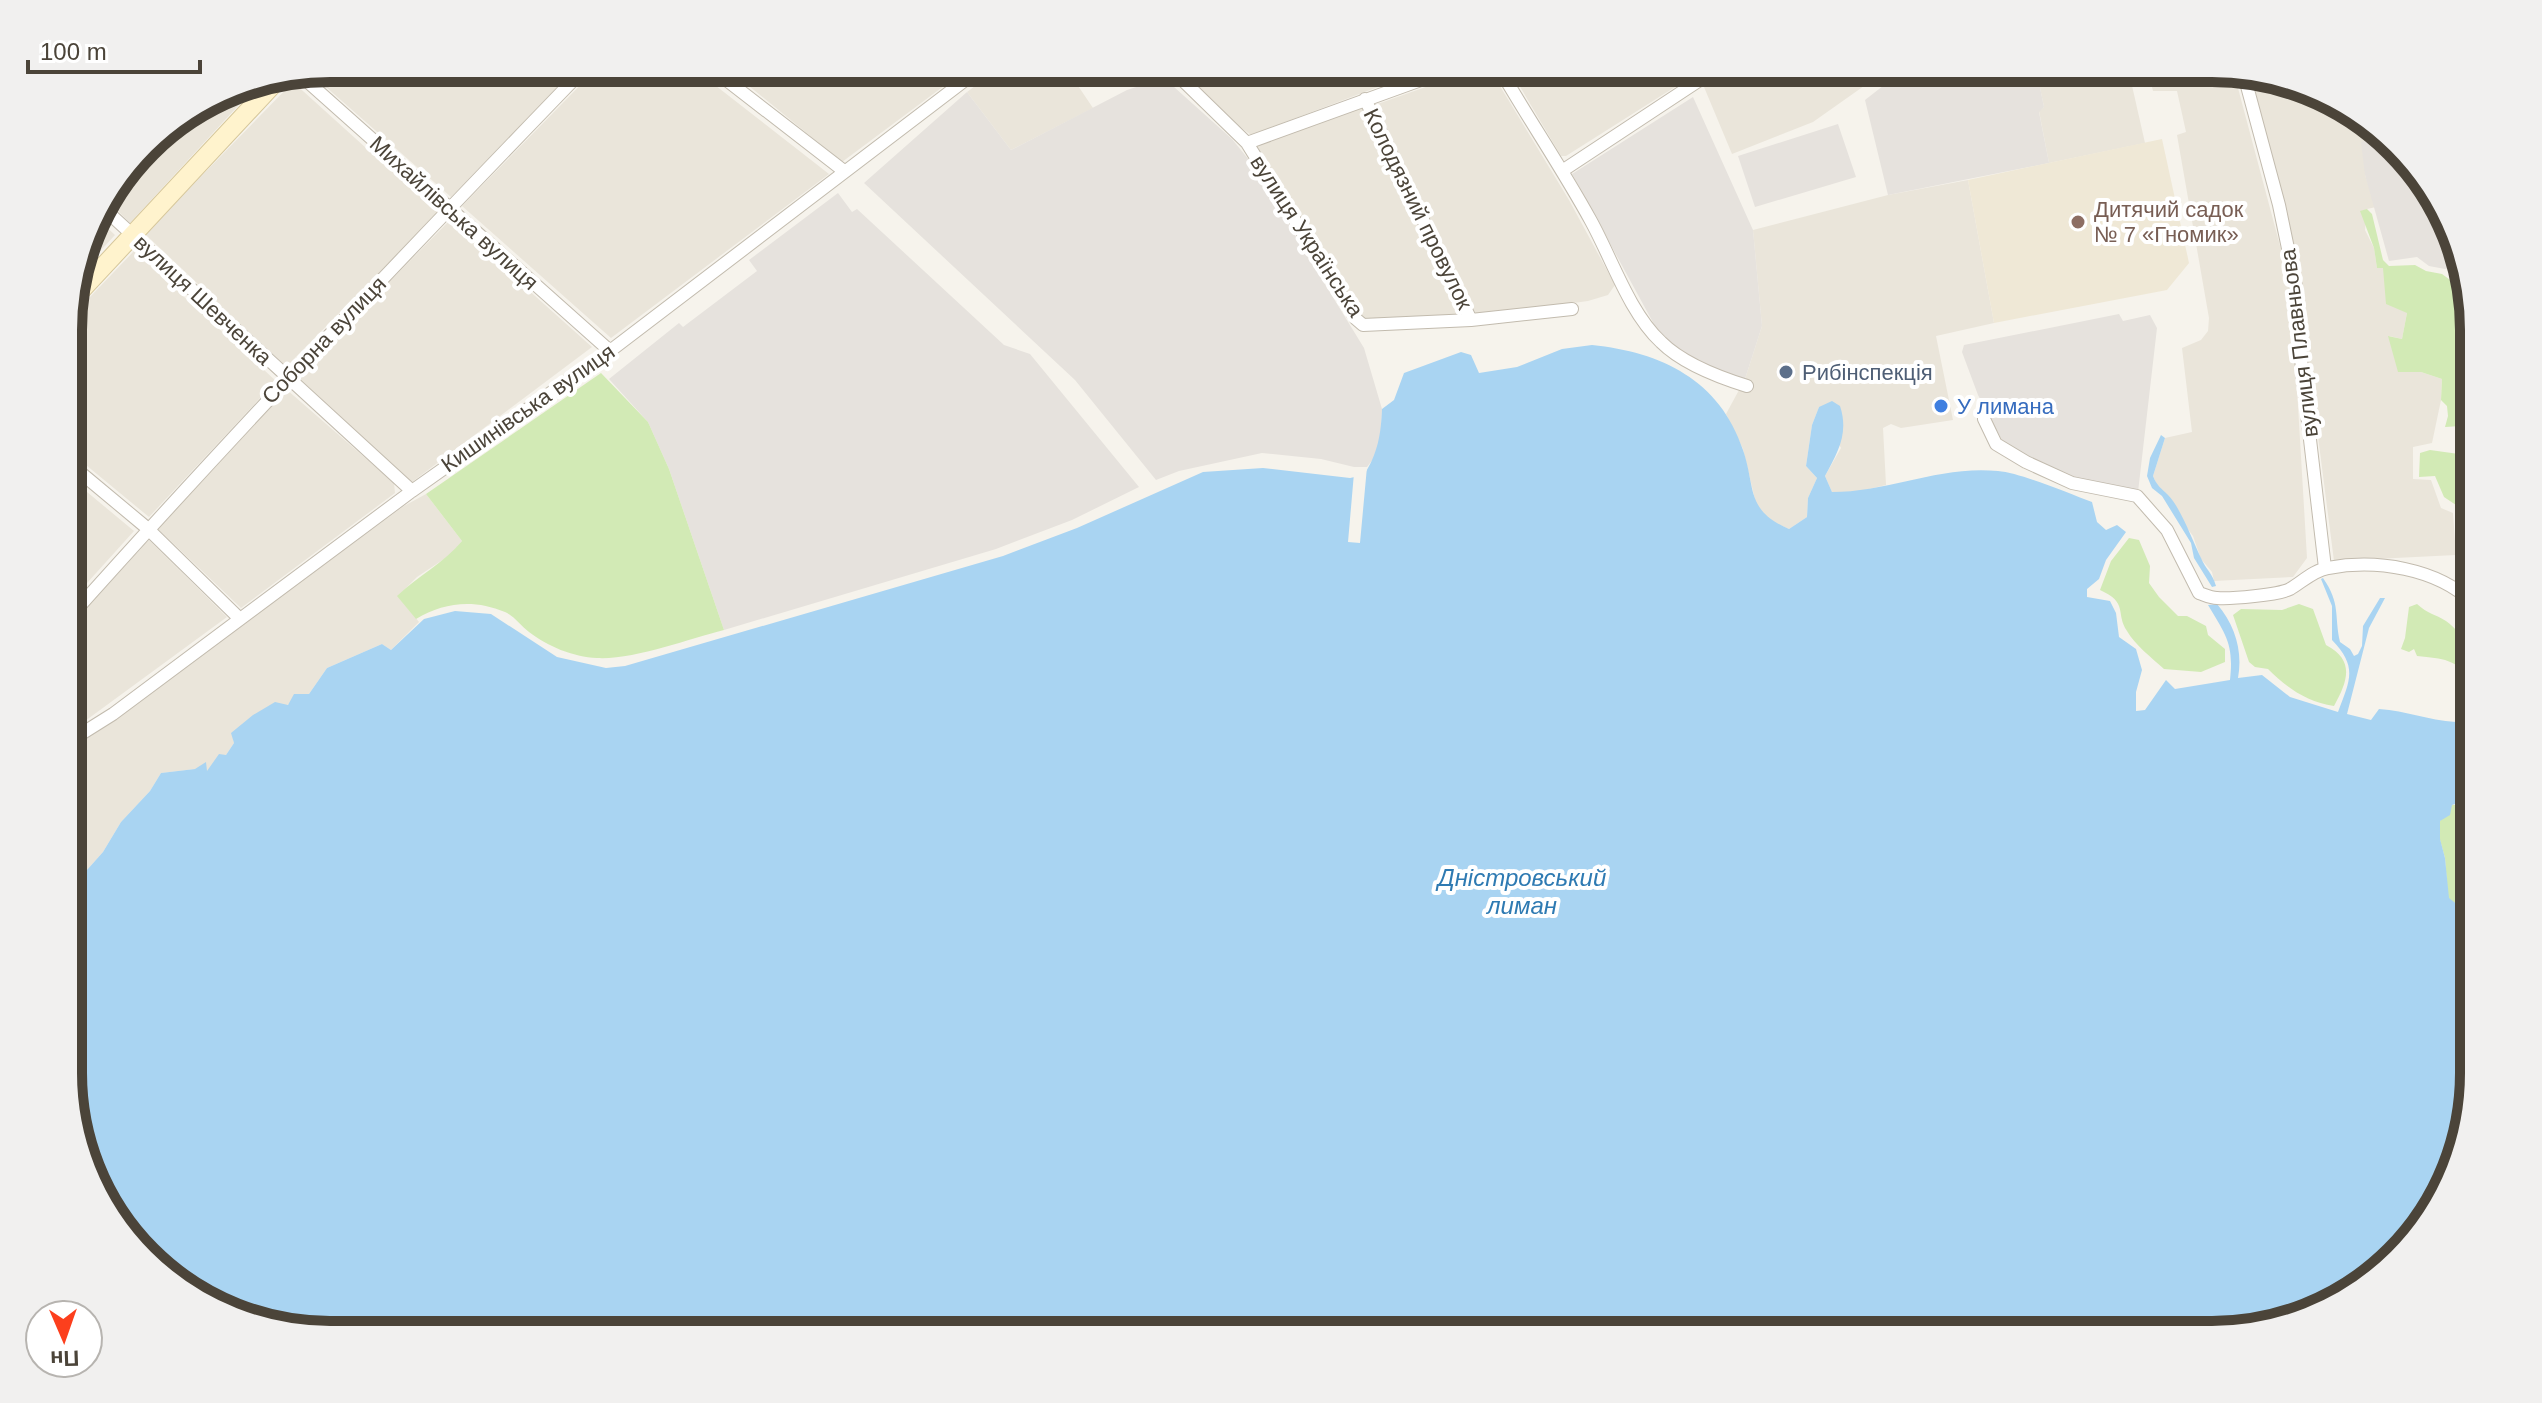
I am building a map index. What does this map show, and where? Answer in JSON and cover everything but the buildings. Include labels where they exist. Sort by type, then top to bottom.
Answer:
[{"type":"main road","points":[[87,284],[267,91]]},
{"type":"street","points":[[1247,143],[1413,82]]},
{"type":"street","points":[[1508,82],[1616,267],[1628,299],[1659,341],[1679,357],[1726,380],[1747,386]]},
{"type":"street","points":[[1562,171],[1696,82]]},
{"type":"street","name":"Соборна вулиця","points":[[83,602],[147,528],[287,378],[571,83]]},
{"type":"street","points":[[730,83],[844,171]]},
{"type":"street","name":"Кишинівська вулиця","points":[[82,733],[113,714],[412,491],[610,351],[962,83]]},
{"type":"street","name":"вулиця Українська","points":[[1185,83],[1247,143],[1356,319],[1363,325],[1471,320],[1572,309]]},
{"type":"street","name":"Михайлівська вулиця","points":[[310,84],[610,351]]},
{"type":"street","name":"вулиця Плавньова","points":[[2247,85],[2279,205],[2296,287],[2302,371],[2325,568]]},
{"type":"street","name":"Колодязний провулок","points":[[1365,99],[1471,320]]},
{"type":"street","name":"вулиця Шевченка","points":[[111,215],[412,491]]},
{"type":"street","points":[[1984,419],[1996,444],[2026,462],[2072,483],[2137,496],[2167,530],[2199,593],[2216,598],[2286,591],[2325,568],[2377,565],[2403,568],[2460,592]]},
{"type":"street","points":[[83,474],[147,528],[239,618]]},
{"type":"shaded area","points":[[1390,82],[1251,135],[1193,83]]},
{"type":"shaded area","points":[[1438,82],[1498,82],[1569,200],[1615,285],[1608,295],[1588,301],[1477,316],[1372,106]]},
{"type":"shaded area","points":[[1517,82],[1682,82],[1566,156],[1561,156]]},
{"type":"shaded area","points":[[1712,82],[1869,82],[1813,122],[1732,154],[1704,87]]},
{"type":"shaded area","points":[[1888,82],[2039,82],[2044,107],[2039,112],[2049,163],[1888,195],[1865,100]]},
{"type":"shaded area","points":[[2039,82],[2131,82],[2145,143],[2049,163],[2039,111],[2044,107]]},
{"type":"shaded area","points":[[2151,82],[2237,84],[2291,287],[2307,558],[2293,577],[2214,581],[2212,572],[2201,559],[2193,536],[2159,490],[2153,476],[2165,438],[2192,432],[2182,348],[2201,340],[2208,331],[2209,318],[2177,135],[2186,132],[2177,91],[2153,91]]},
{"type":"shaded area","points":[[321,83],[562,83],[451,197]]},
{"type":"shaded area","points":[[582,83],[712,83],[829,174],[611,338],[462,206]]},
{"type":"shaded area","points":[[745,83],[948,83],[842,162]]},
{"type":"shaded area","points":[[979,83],[1076,83],[1093,108],[1011,150],[967,92]]},
{"type":"shaded area","points":[[1150,83],[1169,83],[1232,139],[1249,160],[1364,348],[1382,409],[1381,437],[1374,458],[1367,467],[1262,453],[1179,471],[1156,480],[1075,380],[864,183],[967,92],[1011,150],[1127,90]]},
{"type":"shaded area","points":[[296,85],[438,213],[286,367],[145,234],[289,86]]},
{"type":"shaded area","points":[[2254,86],[2292,95],[2322,108],[2374,143],[2365,161],[2365,175],[2376,207],[2367,209],[2365,230],[2374,248],[2377,268],[2383,267],[2407,313],[2402,339],[2389,336],[2421,372],[2442,379],[2432,443],[2413,447],[2413,479],[2431,480],[2441,508],[2453,513],[2456,555],[2334,561],[2307,351],[2303,288]]},
{"type":"shaded area","points":[[247,96],[130,223],[114,207],[143,166],[166,143],[192,124]]},
{"type":"shaded area","points":[[1693,97],[1753,230],[1762,326],[1745,379],[1717,370],[1673,347],[1655,326],[1572,174]]},
{"type":"shaded area","points":[[1362,103],[1463,314],[1459,318],[1362,318],[1254,146]]},
{"type":"shaded area","points":[[1838,124],[1856,177],[1755,207],[1738,156]]},
{"type":"shaded area","name":"Дитячий садок № 7 «Гномик»","points":[[2162,139],[2189,263],[2167,290],[1994,323],[1968,180]]},
{"type":"shaded area","points":[[2370,140],[2409,179],[2427,206],[2452,267],[2429,266],[2417,257],[2389,261],[2365,175],[2361,142]]},
{"type":"shaded area","points":[[1968,180],[1994,323],[1936,336],[1953,420],[1901,428],[1891,424],[1883,428],[1886,485],[1856,492],[1832,492],[1825,476],[1841,448],[1819,407],[1812,425],[1806,466],[1817,478],[1808,498],[1807,517],[1789,529],[1773,522],[1757,508],[1743,449],[1726,414],[1745,379],[1762,326],[1753,230],[1888,195]]},
{"type":"shaded area","points":[[838,193],[852,212],[857,209],[1004,345],[1030,354],[1139,487],[1072,520],[996,549],[724,630],[669,469],[648,422],[609,379],[679,323],[683,327],[757,271],[749,260]]},
{"type":"shaded area","points":[[450,220],[592,347],[412,482],[295,378]]},
{"type":"shaded area","points":[[105,226],[115,235],[92,260]]},
{"type":"shaded area","points":[[134,251],[276,381],[149,517],[83,462],[84,303]]},
{"type":"shaded area","points":[[2119,314],[2123,321],[2150,315],[2157,328],[2138,492],[2074,480],[2004,444],[1978,395],[1962,352],[1964,345]]},
{"type":"shaded area","points":[[286,389],[394,483],[395,493],[241,608],[156,527]]},
{"type":"shaded area","points":[[83,488],[134,531],[83,588]]},
{"type":"shaded area","points":[[426,494],[462,541],[450,555],[417,577],[398,596],[419,622],[391,650],[382,644],[327,668],[309,694],[232,733],[234,743],[206,773],[195,769],[161,773],[82,875],[82,742],[404,506]]},
{"type":"shaded area","points":[[149,540],[227,617],[82,723],[83,612]]},
{"type":"green space","points":[[2367,209],[2372,214],[2383,260],[2389,266],[2415,265],[2442,274],[2455,284],[2460,330],[2460,426],[2445,427],[2448,416],[2447,406],[2441,400],[2442,379],[2421,372],[2398,372],[2388,336],[2402,339],[2407,313],[2386,304],[2383,268],[2377,268],[2374,248],[2360,211]]},
{"type":"green space","points":[[601,373],[648,422],[669,469],[724,630],[644,652],[597,658],[552,646],[508,614],[482,605],[448,606],[416,619],[397,596],[462,541],[426,494]]},
{"type":"green space","points":[[2430,450],[2460,454],[2460,511],[2444,497],[2435,476],[2419,477],[2420,453]]},
{"type":"green space","points":[[2129,538],[2139,540],[2150,566],[2149,583],[2159,597],[2178,616],[2187,616],[2206,626],[2208,635],[2225,649],[2225,662],[2201,672],[2164,669],[2130,636],[2115,599],[2100,590],[2111,561]]},
{"type":"green space","points":[[2299,604],[2313,609],[2326,645],[2345,664],[2343,688],[2334,706],[2306,698],[2268,669],[2255,667],[2249,662],[2233,615],[2241,609],[2282,610]]},
{"type":"green space","points":[[2417,604],[2446,621],[2460,634],[2460,668],[2448,661],[2417,656],[2414,649],[2409,652],[2401,649],[2409,607]]},
{"type":"green space","points":[[2452,805],[2460,805],[2460,907],[2448,898],[2445,858],[2440,840],[2440,821]]},
{"type":"water","name":"Дністровський лиман","points":[[1592,345],[1641,355],[1685,374],[1703,388],[1733,426],[1759,506],[1775,522],[1789,529],[1807,517],[1808,498],[1817,478],[1806,466],[1812,425],[1819,407],[1832,401],[1840,406],[1843,434],[1825,476],[1832,492],[1977,470],[2019,475],[2092,502],[2097,522],[2106,530],[2117,525],[2126,532],[2106,560],[2099,579],[2087,589],[2087,597],[2110,601],[2116,613],[2119,637],[2136,649],[2142,670],[2136,692],[2136,711],[2145,710],[2166,680],[2175,689],[2230,680],[2230,648],[2208,605],[2217,604],[2229,621],[2236,639],[2238,678],[2262,675],[2290,697],[2338,712],[2348,682],[2348,666],[2346,658],[2332,640],[2332,606],[2321,579],[2329,587],[2335,603],[2340,642],[2354,656],[2362,646],[2363,626],[2380,598],[2385,598],[2369,628],[2347,714],[2371,720],[2379,709],[2456,722],[2460,730],[2460,776],[2456,776],[2460,780],[2460,802],[2452,805],[2450,815],[2440,821],[2440,839],[2449,898],[2460,907],[2460,1073],[2455,1122],[2447,1153],[2434,1183],[2399,1237],[2376,1260],[2322,1295],[2292,1308],[2228,1320],[330,1321],[266,1313],[220,1295],[192,1279],[166,1260],[133,1224],[115,1197],[90,1137],[84,1106],[82,875],[161,773],[195,769],[206,762],[207,771],[219,754],[226,755],[234,743],[231,733],[275,702],[288,705],[294,694],[309,694],[327,668],[382,644],[391,650],[424,619],[455,611],[491,614],[557,657],[606,668],[625,666],[1003,556],[1077,528],[1203,472],[1263,468],[1350,478],[1364,475],[1378,443],[1382,409],[1394,400],[1404,373],[1461,352],[1471,355],[1479,373],[1517,367],[1562,349]]},
{"type":"water","points":[[2161,435],[2165,438],[2153,476],[2178,508],[2216,586],[2212,587],[2194,558],[2191,543],[2162,496],[2152,488],[2147,476],[2150,458]]},
{"type":"pier","points":[[1367,467],[1360,543],[1348,542],[1354,473],[1362,471]]},
{"type":"place","name":"Дитячий садок № 7 «Гномик»","points":[[2078,222]]},
{"type":"place","name":"Рибінспекція","points":[[1786,372]]},
{"type":"place","name":"У лимана","points":[[1941,406]]}]
